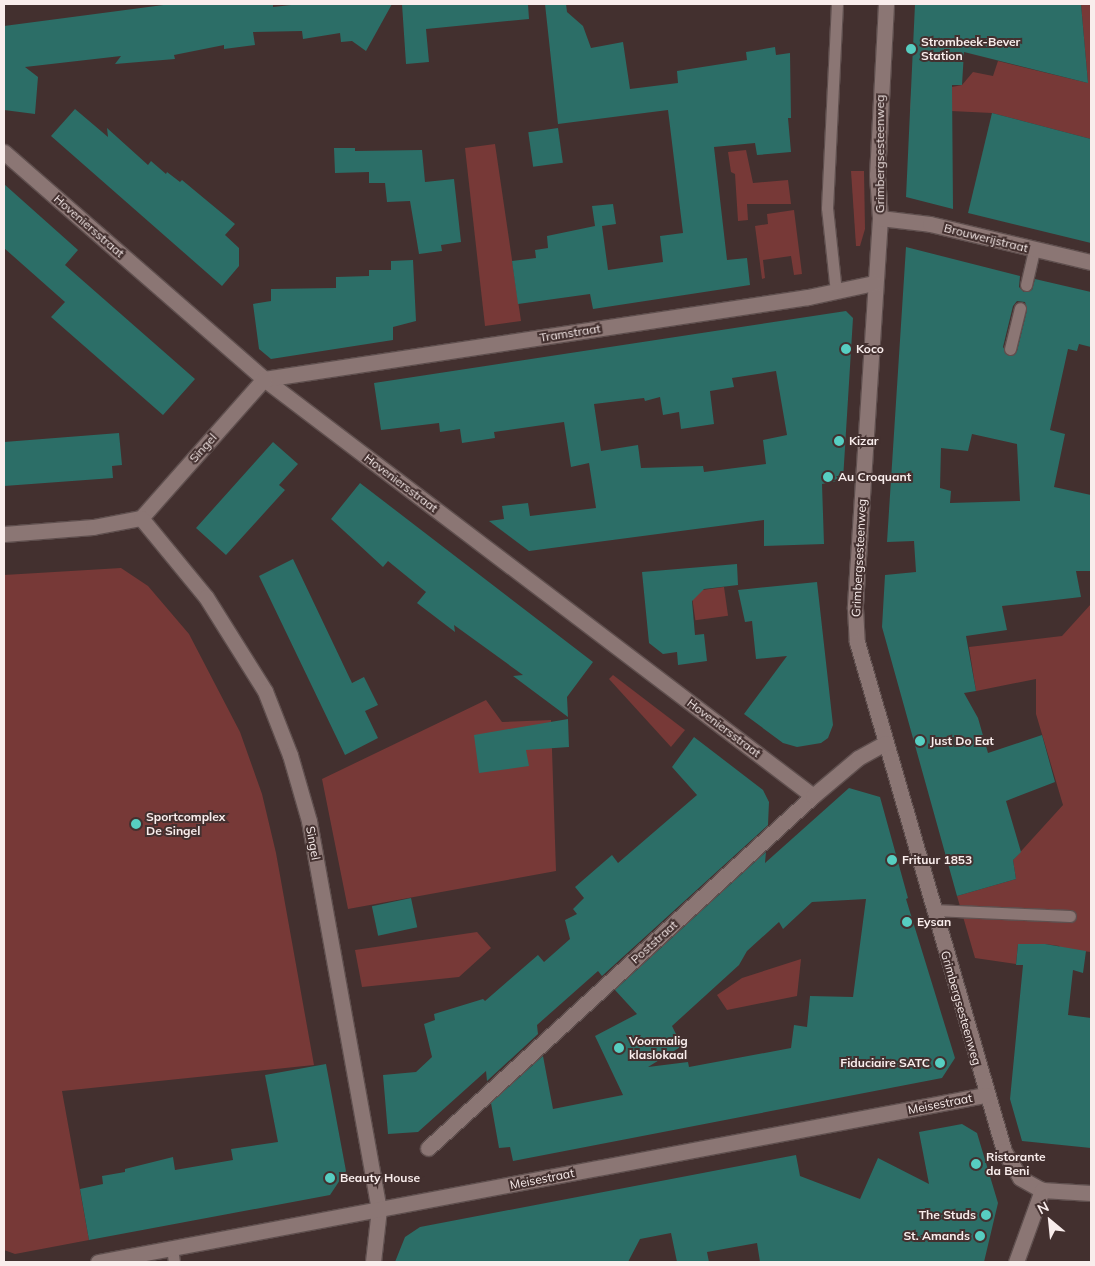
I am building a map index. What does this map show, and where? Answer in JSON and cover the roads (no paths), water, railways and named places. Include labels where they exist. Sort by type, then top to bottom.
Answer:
[{"type":"street","name":"Grimbergsesteenweg","points":[[886,4],[878,175],[880,218],[874,283],[855,625],[885,743],[932,910],[1004,1151],[1020,1178],[1042,1190]]},
{"type":"street","name":"Hoveniersstraat","points":[[4,152],[264,379],[813,796]]},
{"type":"street","name":"Brouwerijstraat","points":[[880,218],[930,224],[1091,262]]},
{"type":"street","name":"Tramstraat","points":[[264,379],[836,292],[874,283]]},
{"type":"street","name":"Singel","points":[[264,379],[141,518],[227,627],[265,691],[290,755],[309,821],[380,1209],[373,1262]]},
{"type":"street","points":[[4,534],[93,528],[141,518]]},
{"type":"street","name":"Poststraat","points":[[428,1148],[813,796],[858,758],[885,743]]},
{"type":"street","name":"Meisestraat","points":[[98,1262],[173,1255],[380,1209],[986,1095]]},
{"type":"street","points":[[1016,1262],[1042,1190],[1091,1193]]},
{"type":"lane","points":[[836,292],[826,208],[837,4]]},
{"type":"lane","points":[[1026,285],[1034,249]]},
{"type":"lane","points":[[1010,349],[1020,308]]},
{"type":"lane","points":[[932,910],[1070,916]]},
{"type":"place","name":"Strombeek-Bever Station","points":[[911,49]]},
{"type":"place","name":"Koco","points":[[846,349]]},
{"type":"place","name":"Kizar","points":[[839,441]]},
{"type":"place","name":"Au Croquant","points":[[828,477]]},
{"type":"place","name":"Just Do Eat","points":[[920,741]]},
{"type":"place","name":"Sportcomplex De Singel","points":[[136,824]]},
{"type":"place","name":"Frituur 1853","points":[[892,860]]},
{"type":"place","name":"Eysan","points":[[907,922]]},
{"type":"place","name":"Voormalig klaslokaal","points":[[619,1048]]},
{"type":"place","name":"Fiduciaire SATC","points":[[940,1063]]},
{"type":"place","name":"Ristorante da Beni","points":[[976,1164]]},
{"type":"place","name":"Beauty House","points":[[330,1178]]},
{"type":"place","name":"The Studs","points":[[986,1215]]},
{"type":"place","name":"St. Amands","points":[[980,1236]]}]
